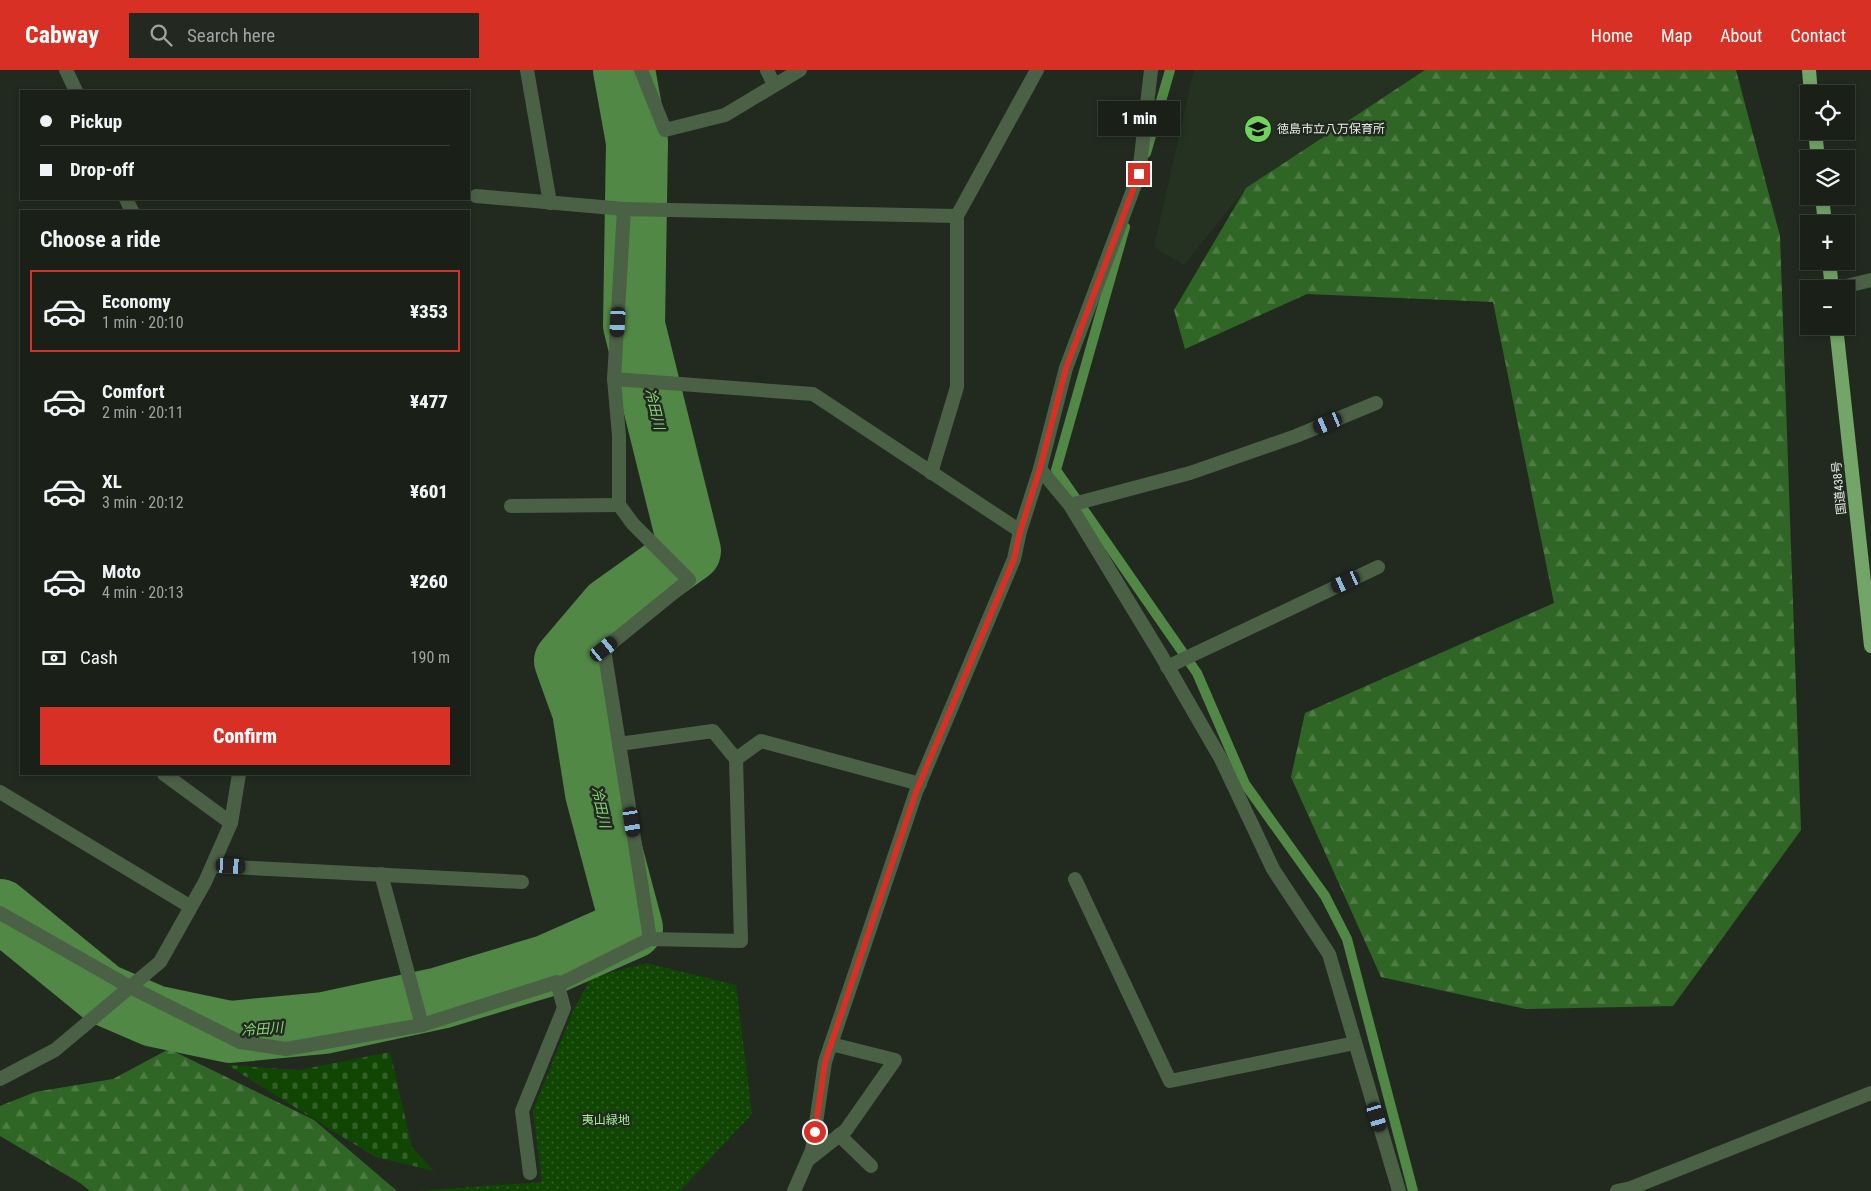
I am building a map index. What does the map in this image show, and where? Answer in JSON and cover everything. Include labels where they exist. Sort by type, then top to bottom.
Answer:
[{"type":"highway","points":[[1809,70],[1810,85]]},
{"type":"highway","name":"国道438号","points":[[1837,335],[1871,646]]},
{"type":"street","points":[[66,70],[76,90]]},
{"type":"street","points":[[527,70],[550,203]]},
{"type":"street","points":[[640,70],[665,130],[725,115],[800,70]]},
{"type":"street","points":[[767,70],[774,85]]},
{"type":"street","points":[[931,473],[957,387],[957,216],[1037,70]]},
{"type":"street","points":[[794,1191],[812,1150],[825,1062],[831,1044],[920,784],[1014,559],[1066,368],[1139,174],[1151,70]]},
{"type":"street","points":[[476,196],[624,209],[957,216]]},
{"type":"street","points":[[624,209],[614,379],[619,436],[619,505],[632,524],[689,580],[604,649],[650,939]]},
{"type":"street","points":[[1855,284],[1871,280]]},
{"type":"street","points":[[614,379],[813,394],[1020,532]]},
{"type":"street","points":[[1070,505],[1190,473],[1296,436],[1376,403]]},
{"type":"street","points":[[1040,468],[1070,505],[1167,667],[1221,759],[1273,869],[1329,954],[1399,1191]]},
{"type":"street","points":[[511,506],[619,505]]},
{"type":"street","points":[[1167,667],[1378,567]]},
{"type":"street","points":[[558,985],[650,939],[742,941],[736,758],[713,731],[619,744]]},
{"type":"street","points":[[736,758],[760,741],[920,784]]},
{"type":"street","points":[[165,775],[231,823]]},
{"type":"street","points":[[0,1078],[55,1050],[160,962],[212,866],[231,823],[240,775]]},
{"type":"street","points":[[0,792],[191,907]]},
{"type":"street","points":[[212,866],[522,882]]},
{"type":"street","points":[[381,874],[422,1025]]},
{"type":"street","points":[[1075,879],[1170,1081],[1355,1043]]},
{"type":"street","points":[[0,913],[130,987],[240,1042],[286,1049],[422,1025],[557,982],[564,1008],[522,1111],[530,1173]]},
{"type":"street","points":[[807,1161],[846,1130],[895,1060],[831,1044]]},
{"type":"street","points":[[1617,1191],[1630,1188],[1871,1093]]},
{"type":"street","points":[[839,1136],[871,1166]]},
{"type":"shaded area","name":"徳島市立八万保育所","points":[[1194,70],[1425,70],[1246,188],[1184,265],[1154,247]]},
{"type":"green space","points":[[1425,70],[1736,70],[1780,236],[1801,830],[1673,1006],[1526,1009],[1381,977],[1291,777],[1305,713],[1554,603],[1493,302],[1307,294],[1185,349],[1174,310],[1246,188]]},
{"type":"green space","name":"夷山緑地","points":[[646,963],[736,985],[752,1114],[680,1191],[418,1191],[542,1182],[533,1111],[573,1011],[591,978]]},
{"type":"green space","points":[[169,1049],[314,1120],[397,1191],[90,1191],[80,1183],[0,1136],[0,1106],[35,1092],[113,1079]]},
{"type":"green space","points":[[390,1052],[412,1147],[434,1171],[375,1157],[227,1065],[299,1070]]},
{"type":"waterway","name":"冷田川","points":[[0,910],[103,994],[154,1016],[230,1032],[324,1023],[440,998],[546,966],[632,928],[596,793],[583,711],[565,661],[610,608],[690,551],[634,325],[637,142],[624,70]]},
{"type":"waterway","points":[[1146,153],[1170,70]]},
{"type":"waterway","points":[[1125,227],[1056,470],[1197,673],[1245,784],[1325,896],[1347,939],[1413,1191]]},
{"type":"place","name":"徳島市立八万保育所","points":[[1258,129]]},
{"type":"route","points":[[815,1132],[825,1062],[916,792],[1014,559],[1066,368],[1139,174]]}]
